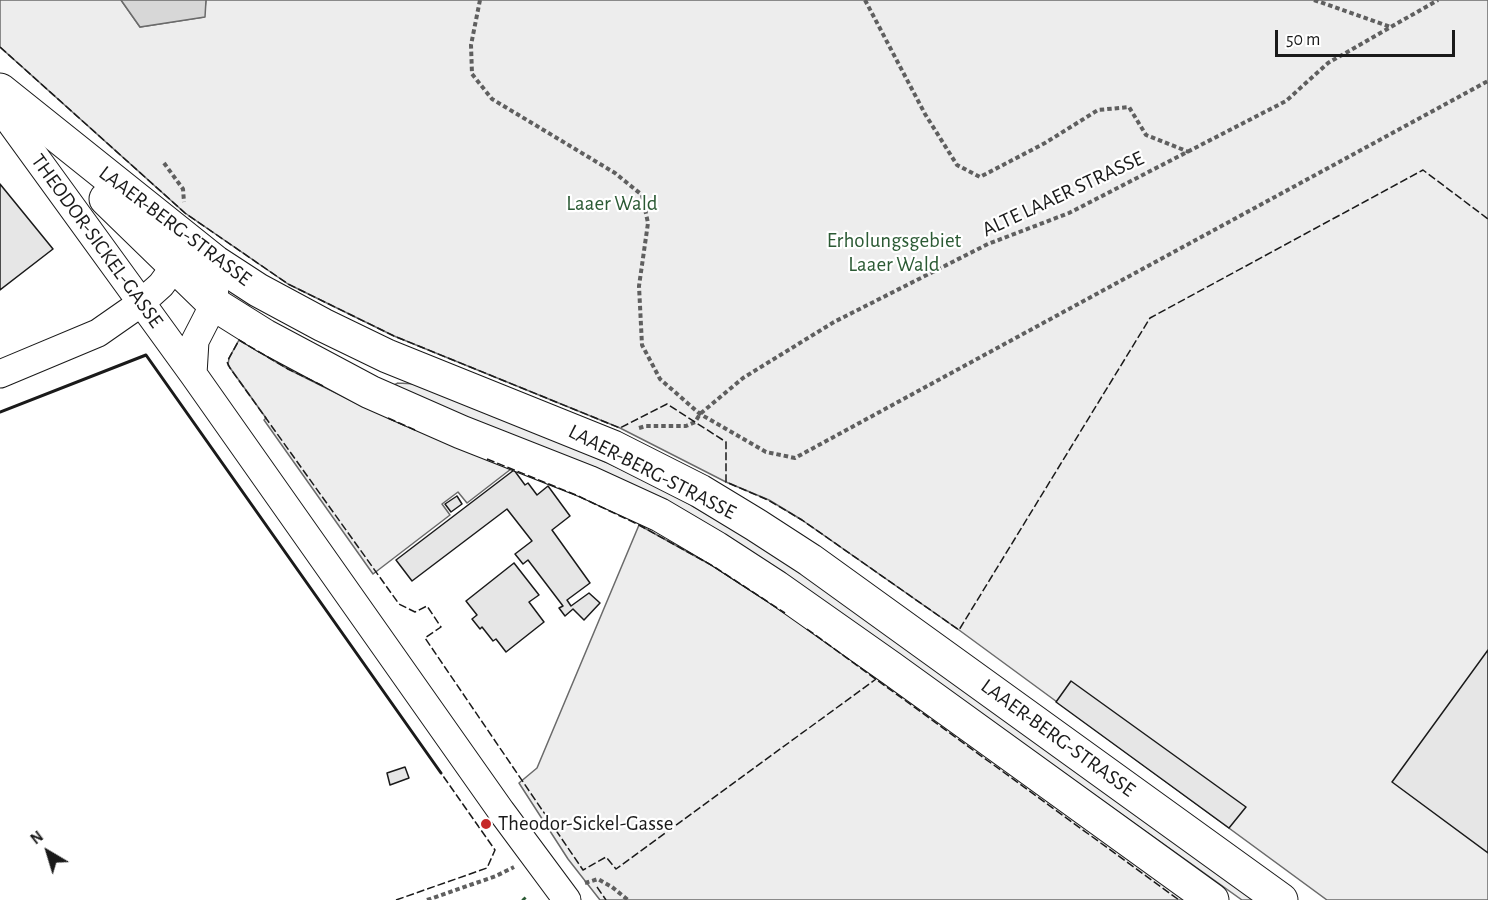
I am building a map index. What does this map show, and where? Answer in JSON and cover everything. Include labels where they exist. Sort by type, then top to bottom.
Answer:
[{"type":"main road","name":"LAAER-BERG-STRASSE","points":[[0,90],[182,253],[214,304],[265,336],[370,392],[461,432],[588,482],[660,515],[716,548],[872,654],[1212,900]]},
{"type":"main road","name":"LAAER-BERG-STRASSE","points":[[0,95],[182,253],[215,262],[258,290],[334,331],[387,356],[613,447],[700,491],[756,525],[848,588],[1281,900]]},
{"type":"street","name":"THEODOR-SICKEL-GASSE","points":[[0,108],[193,374],[534,857],[567,900]]},
{"type":"street","points":[[0,374],[98,333],[141,303],[161,285],[182,253]]},
{"type":"street","points":[[193,374],[195,341],[214,304],[215,262]]},
{"type":"path","points":[[480,0],[471,45],[472,74],[492,99],[615,173],[642,195],[648,223],[639,286],[642,345],[660,379],[700,414],[766,452],[795,458],[1488,81]]},
{"type":"path","points":[[865,0],[925,114],[957,165],[980,177],[1045,143],[1098,110],[1129,107],[1146,135],[1189,152]]},
{"type":"path","points":[[1314,0],[1391,27]]},
{"type":"path","name":"ALTE LAAER STRASSE","points":[[630,430],[646,426],[686,426],[695,422],[700,414],[743,378],[834,322],[988,244],[1069,213],[1286,101],[1328,63],[1438,0]]},
{"type":"path","points":[[164,163],[183,189],[184,205]]},
{"type":"path","points":[[427,900],[496,876],[534,857]]},
{"type":"path","points":[[591,880],[598,879],[628,900]]},
{"type":"green space","name":"Erholungsgebiet Laaer Wald","points":[[0,0],[121,0],[140,27],[204,17],[206,0],[1488,0],[1488,900],[1327,900],[959,630],[802,520],[769,500],[726,482],[620,428],[394,336],[288,284],[185,213],[0,47]]},
{"type":"green space","points":[[239,340],[288,369],[364,407],[511,469],[467,503],[458,492],[442,504],[450,515],[373,574],[228,365],[229,358]]},
{"type":"green space","points":[[398,383],[416,384],[575,448],[662,488],[780,557],[1255,900],[1242,900],[778,569],[394,385]]},
{"type":"green space","points":[[639,525],[713,566],[785,613],[1187,900],[600,900],[568,859],[519,783],[537,768]]},
{"type":"shaded area","points":[[121,0],[206,0],[205,17],[140,27]]},
{"type":"building","points":[[0,184],[53,249],[0,290]]},
{"type":"building","points":[[514,470],[525,485],[528,483],[537,495],[548,486],[570,516],[552,530],[590,583],[567,600],[571,606],[589,593],[600,603],[584,620],[573,609],[565,616],[559,608],[563,606],[528,560],[523,564],[515,554],[532,541],[507,509],[412,581],[396,560]]},
{"type":"building","points":[[457,496],[462,504],[451,512],[445,504]]},
{"type":"building","points":[[514,563],[539,595],[529,602],[544,622],[506,652],[496,639],[493,641],[472,619],[477,615],[466,601]]},
{"type":"building","points":[[1488,650],[1488,853],[1392,782]]},
{"type":"building","points":[[1071,681],[1246,807],[1229,828],[1056,702]]},
{"type":"building","points":[[405,767],[409,778],[390,785],[387,773]]},
{"type":"fence","points":[[0,47],[185,213],[288,284],[394,336],[620,428],[667,404],[726,442],[726,482],[768,500],[802,520],[959,630],[1150,318],[1423,170],[1488,219]]},
{"type":"fence","points":[[323,386],[288,369],[239,340],[227,362],[399,604],[415,612],[427,606],[441,627],[425,638],[583,870],[606,857],[616,869],[876,679]]},
{"type":"fence","points":[[388,418],[415,430]]},
{"type":"fence","points":[[487,459],[576,495],[639,525],[713,566],[785,613]]},
{"type":"fence","points":[[807,629],[1179,900]]},
{"type":"fence","points":[[396,900],[487,868],[495,850],[441,773]]},
{"type":"fence","points":[[597,887],[606,900]]},
{"type":"wall","points":[[0,412],[146,355],[441,773]]},
{"type":"place","name":"Theodor-Sickel-Gasse","points":[[486,824]]},
{"type":"park label","name":"Laaer Wald","points":[[612,204]]}]
